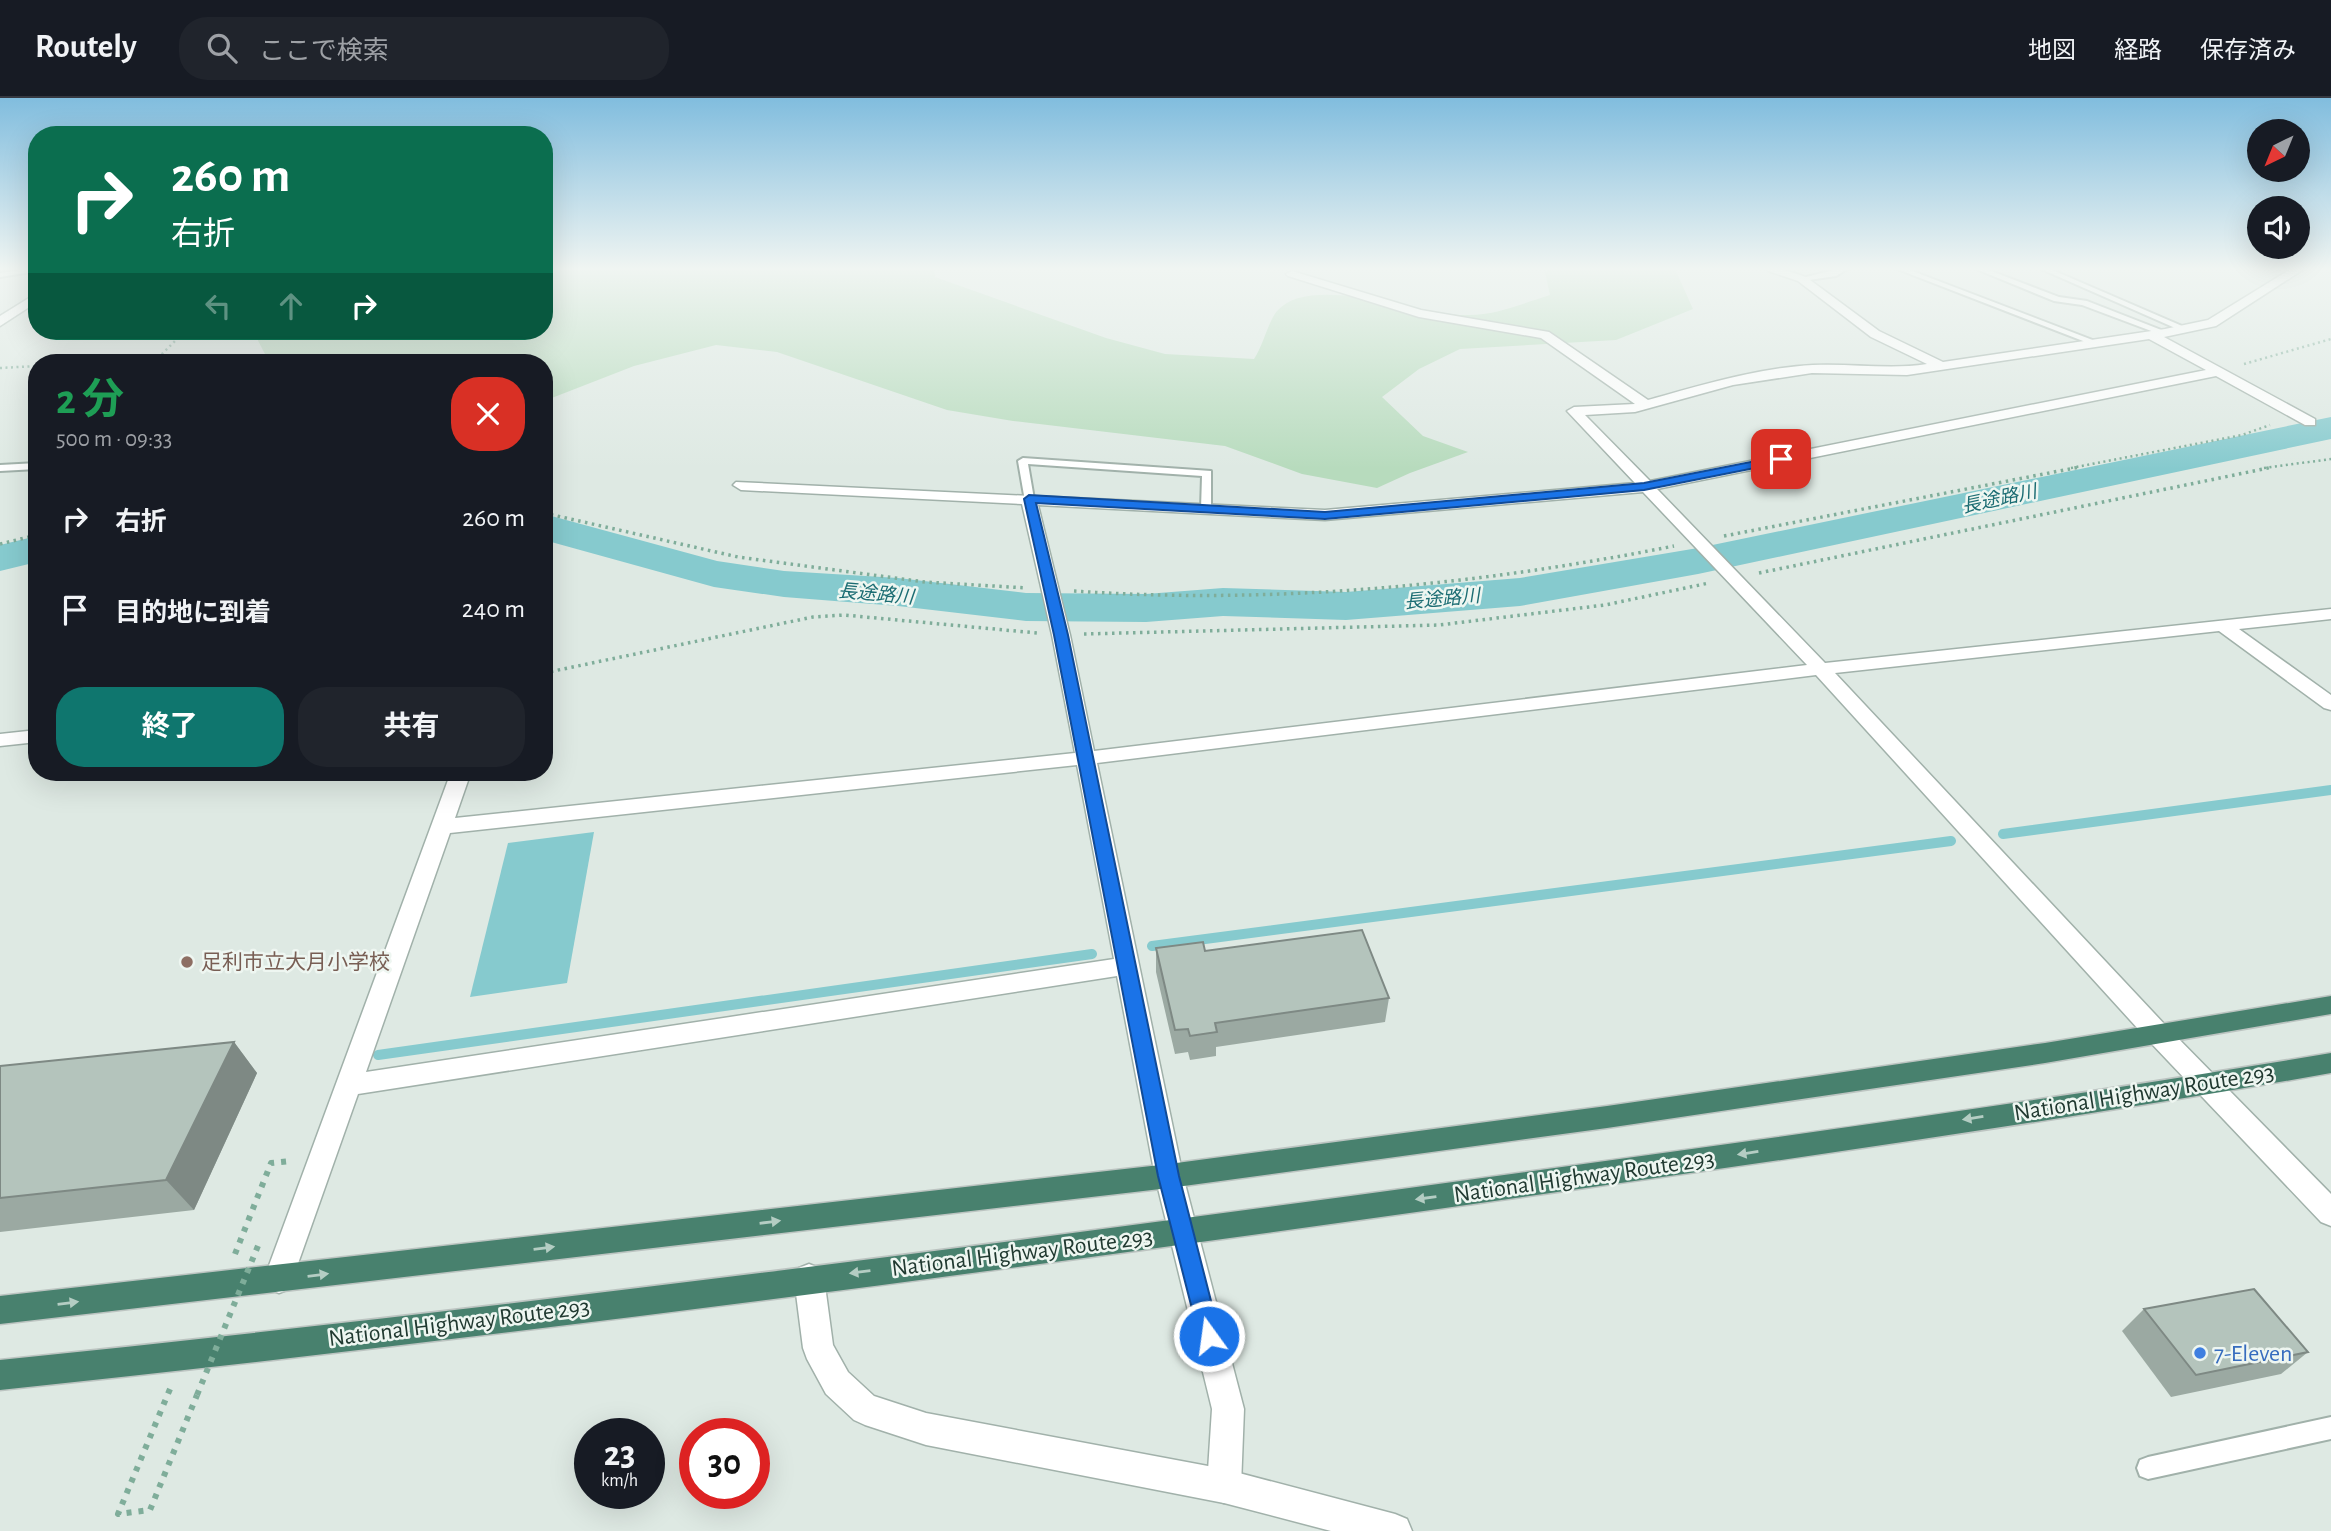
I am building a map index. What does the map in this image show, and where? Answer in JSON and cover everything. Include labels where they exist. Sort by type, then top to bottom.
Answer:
[{"type":"highway","points":[[0,1310],[1168,1176],[1620,1115],[2159,1035],[2331,1005]]},
{"type":"highway","name":"National Highway Route 293","points":[[0,1375],[271,1346],[1182,1232],[1740,1154],[2209,1084],[2331,1062]]},
{"type":"street","points":[[1546,336],[1646,405]]},
{"type":"street","points":[[1879,336],[1941,366]]},
{"type":"street","points":[[2139,336],[1907,371],[1812,369],[1732,381],[1635,408],[1574,411],[1821,669],[2159,1035],[2331,1213]]},
{"type":"street","points":[[2151,336],[2307,420]]},
{"type":"street","points":[[741,485],[1325,515],[1644,487],[2217,372]]},
{"type":"street","points":[[1029,499],[1060,631],[1168,1176],[1228,1409],[1224,1486]]},
{"type":"street","points":[[442,827],[1085,758],[1821,669],[2331,614]]},
{"type":"street","points":[[2224,627],[2331,704]]},
{"type":"street","points":[[0,740],[28,737]]},
{"type":"street","points":[[279,1279],[458,781]]},
{"type":"street","points":[[348,1085],[1127,966]]},
{"type":"street","points":[[810,1278],[818,1348],[836,1383],[865,1409],[926,1429],[1224,1486],[1395,1531]]},
{"type":"lane","points":[[2078,336],[2099,344]]},
{"type":"lane","points":[[1029,499],[1023,461],[1207,473],[1206,509]]},
{"type":"lane","points":[[0,468],[28,466]]},
{"type":"lane","points":[[2148,1468],[2331,1428]]},
{"type":"path","points":[[2217,372],[2331,339]]},
{"type":"path","points":[[162,354],[177,340]]},
{"type":"path","points":[[0,368],[28,366]]},
{"type":"path","points":[[553,515],[751,559],[925,582],[1051,591],[1190,595],[1385,588],[1580,566],[2242,435],[2265,426],[2307,420]]},
{"type":"path","points":[[553,671],[813,617],[834,616],[1060,631],[1439,625],[1536,615],[1605,605],[1729,575],[2159,489],[2287,464],[2331,459]]},
{"type":"path","points":[[0,544],[28,537]]},
{"type":"path","points":[[234,1256],[271,1163],[292,1161],[288,1172]]},
{"type":"path","points":[[170,1389],[118,1514],[150,1510],[264,1229]]},
{"type":"green space","points":[[553,336],[1100,336],[1165,354],[1254,359],[1265,336],[1626,336],[1616,340],[1460,349],[1419,369],[1382,397],[1423,436],[1468,452],[1377,488],[1302,474],[1225,446],[1013,421],[947,410],[777,352],[716,345],[634,366],[553,398],[553,354],[265,354],[258,340],[553,340]]},
{"type":"water","points":[[594,832],[567,983],[470,997],[508,843]]},
{"type":"building","points":[[1362,930],[1389,998],[1215,1023],[1217,1032],[1190,1036],[1188,1029],[1175,1030],[1156,948],[1203,942],[1205,951]]},
{"type":"building","points":[[234,1042],[166,1180],[0,1198],[0,1066]]},
{"type":"building","points":[[2254,1289],[2308,1352],[2196,1375],[2144,1309]]},
{"type":"waterway","name":"長途路川","points":[[553,529],[714,574],[784,584],[898,592],[1026,607],[1146,608],[1223,602],[1346,606],[1520,592],[1698,561],[2331,428]]},
{"type":"waterway","name":"長途路川","points":[[0,558],[28,551]]},
{"type":"waterway","points":[[2003,834],[2331,790]]},
{"type":"waterway","points":[[1152,946],[1951,841]]},
{"type":"waterway","points":[[378,1055],[1092,954]]},
{"type":"place","name":"足利市立大月小学校","points":[[187,962]]},
{"type":"place","name":"7-Eleven","points":[[2200,1353]]},
{"type":"route","points":[[1209,1336],[1168,1176],[1061,635],[1029,499],[1325,515],[1644,487],[1781,459]]}]
